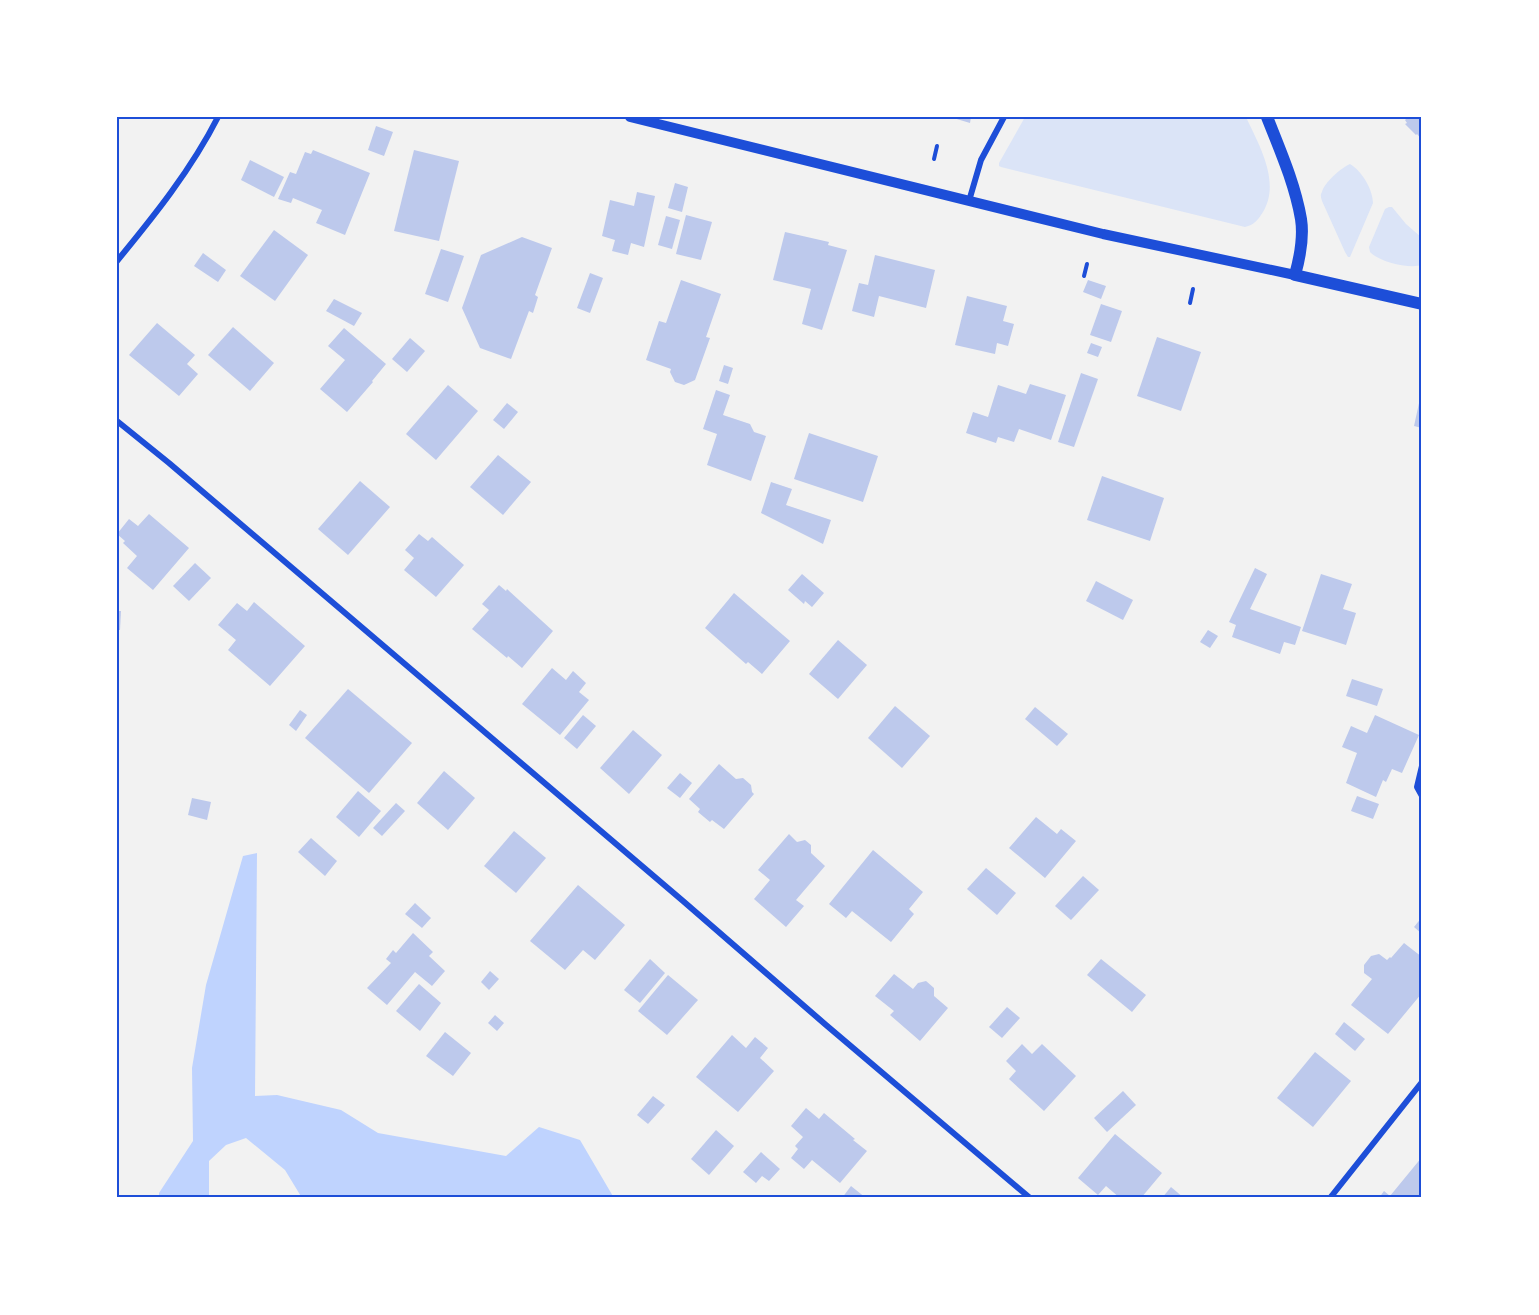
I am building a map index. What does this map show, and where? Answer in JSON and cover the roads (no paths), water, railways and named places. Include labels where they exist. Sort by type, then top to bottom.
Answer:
[{"type":"main road","points":[[1267,117],[1285,162],[1301,220],[1301,251],[1296,275],[1422,304]]},
{"type":"street","points":[[117,261],[185,173],[218,117]]},
{"type":"street","points":[[630,117],[1103,234],[1296,275]]},
{"type":"street","points":[[969,201],[981,160],[1004,117]]},
{"type":"street","points":[[117,421],[1030,1198]]},
{"type":"street","points":[[1422,766],[1417,788],[1422,796]]},
{"type":"street","points":[[1330,1198],[1422,1082]]},
{"type":"water","points":[[257,853],[255,1096],[277,1095],[341,1110],[378,1133],[506,1156],[539,1127],[580,1140],[614,1198],[302,1198],[285,1170],[246,1138],[226,1145],[209,1161],[209,1198],[159,1198],[159,1193],[193,1141],[192,1068],[206,985],[243,856]]}]
